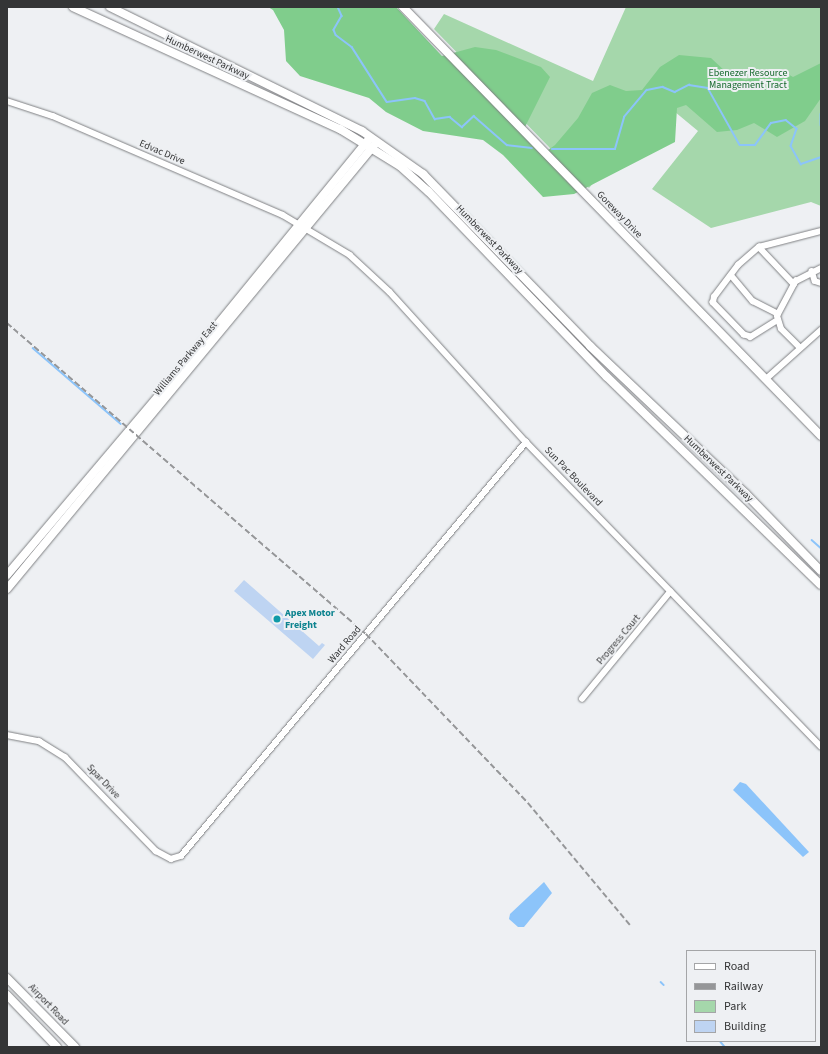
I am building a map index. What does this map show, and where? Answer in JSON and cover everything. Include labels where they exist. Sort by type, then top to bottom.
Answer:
[{"type":"main road","name":"Humberwest Parkway","points":[[73,7],[371,142],[428,191],[607,377],[821,585]]},
{"type":"main road","name":"Humberwest Parkway","points":[[110,7],[371,142],[423,174],[590,346],[746,494],[821,571]]},
{"type":"main road","name":"Goreway Drive","points":[[402,7],[821,436]]},
{"type":"main road","name":"Williams Parkway East","points":[[7,575],[298,224],[371,142]]},
{"type":"main road","name":"Williams Parkway East","points":[[7,589],[306,228],[371,142]]},
{"type":"main road","name":"Airport Road","points":[[7,978],[75,1047]]},
{"type":"main road","points":[[7,995],[57,1047]]},
{"type":"street","name":"Edvac Drive","points":[[7,101],[53,116],[306,228]]},
{"type":"street","name":"Sun Pac Boulevard","points":[[306,228],[350,255],[388,290],[526,442],[821,746]]},
{"type":"street","points":[[777,321],[751,337],[744,335],[713,303],[731,275],[751,251],[759,247],[821,231]]},
{"type":"street","points":[[759,247],[794,284]]},
{"type":"street","points":[[799,348],[777,321],[778,314],[794,284],[812,271],[821,268]]},
{"type":"street","points":[[812,271],[815,281],[821,283]]},
{"type":"street","points":[[731,275],[754,301],[778,314]]},
{"type":"street","points":[[766,379],[821,330]]},
{"type":"street","name":"Ward Road","points":[[176,859],[526,442]]},
{"type":"street","name":"Progress Court","points":[[582,699],[670,592]]},
{"type":"street","name":"Spar Drive","points":[[7,735],[39,741],[66,757],[156,851],[165,857],[176,859]]},
{"type":"green space","points":[[268,7],[396,7],[442,56],[475,47],[496,50],[541,67],[550,77],[524,129],[544,153],[555,145],[578,118],[592,93],[610,85],[626,91],[642,90],[660,67],[679,55],[711,58],[727,73],[745,80],[783,71],[793,77],[821,63],[821,98],[805,121],[777,137],[754,123],[737,130],[717,132],[686,105],[677,108],[675,142],[574,194],[543,197],[503,155],[483,140],[423,131],[386,112],[369,98],[300,76],[286,61],[284,30],[273,10]]},
{"type":"green space","name":"Ebenezer Resource Management Tract","points":[[626,7],[821,7],[821,206],[811,202],[711,228],[652,189],[698,131],[663,102],[589,188],[434,29],[444,14],[593,81]]},
{"type":"water","points":[[740,782],[746,784],[809,852],[803,857],[733,790]]},
{"type":"water","points":[[544,882],[552,893],[524,927],[518,927],[509,919],[510,914]]},
{"type":"building","name":"Apex Motor Freight","points":[[244,580],[319,646],[322,643],[325,645],[313,659],[234,591]]},
{"type":"waterway","points":[[338,7],[342,16],[334,30],[336,35],[352,47],[387,102],[415,98],[425,101],[435,119],[450,117],[462,127],[474,116],[507,145],[532,148]]},
{"type":"waterway","points":[[552,149],[615,149],[624,117],[647,90],[663,87],[675,92],[689,85],[708,88],[740,145],[755,145],[771,123],[786,120],[797,129],[791,146],[801,164],[821,157]]},
{"type":"waterway","points":[[821,114],[821,125]]},
{"type":"waterway","points":[[33,348],[121,424]]},
{"type":"waterway","points":[[812,540],[821,548]]},
{"type":"waterway","points":[[661,982],[664,985]]},
{"type":"waterway","points":[[721,1042],[725,1047]]},
{"type":"railway","points":[[7,323],[366,634],[528,803],[630,925]]},
{"type":"place","name":"Apex Motor Freight","points":[[277,619]]}]
